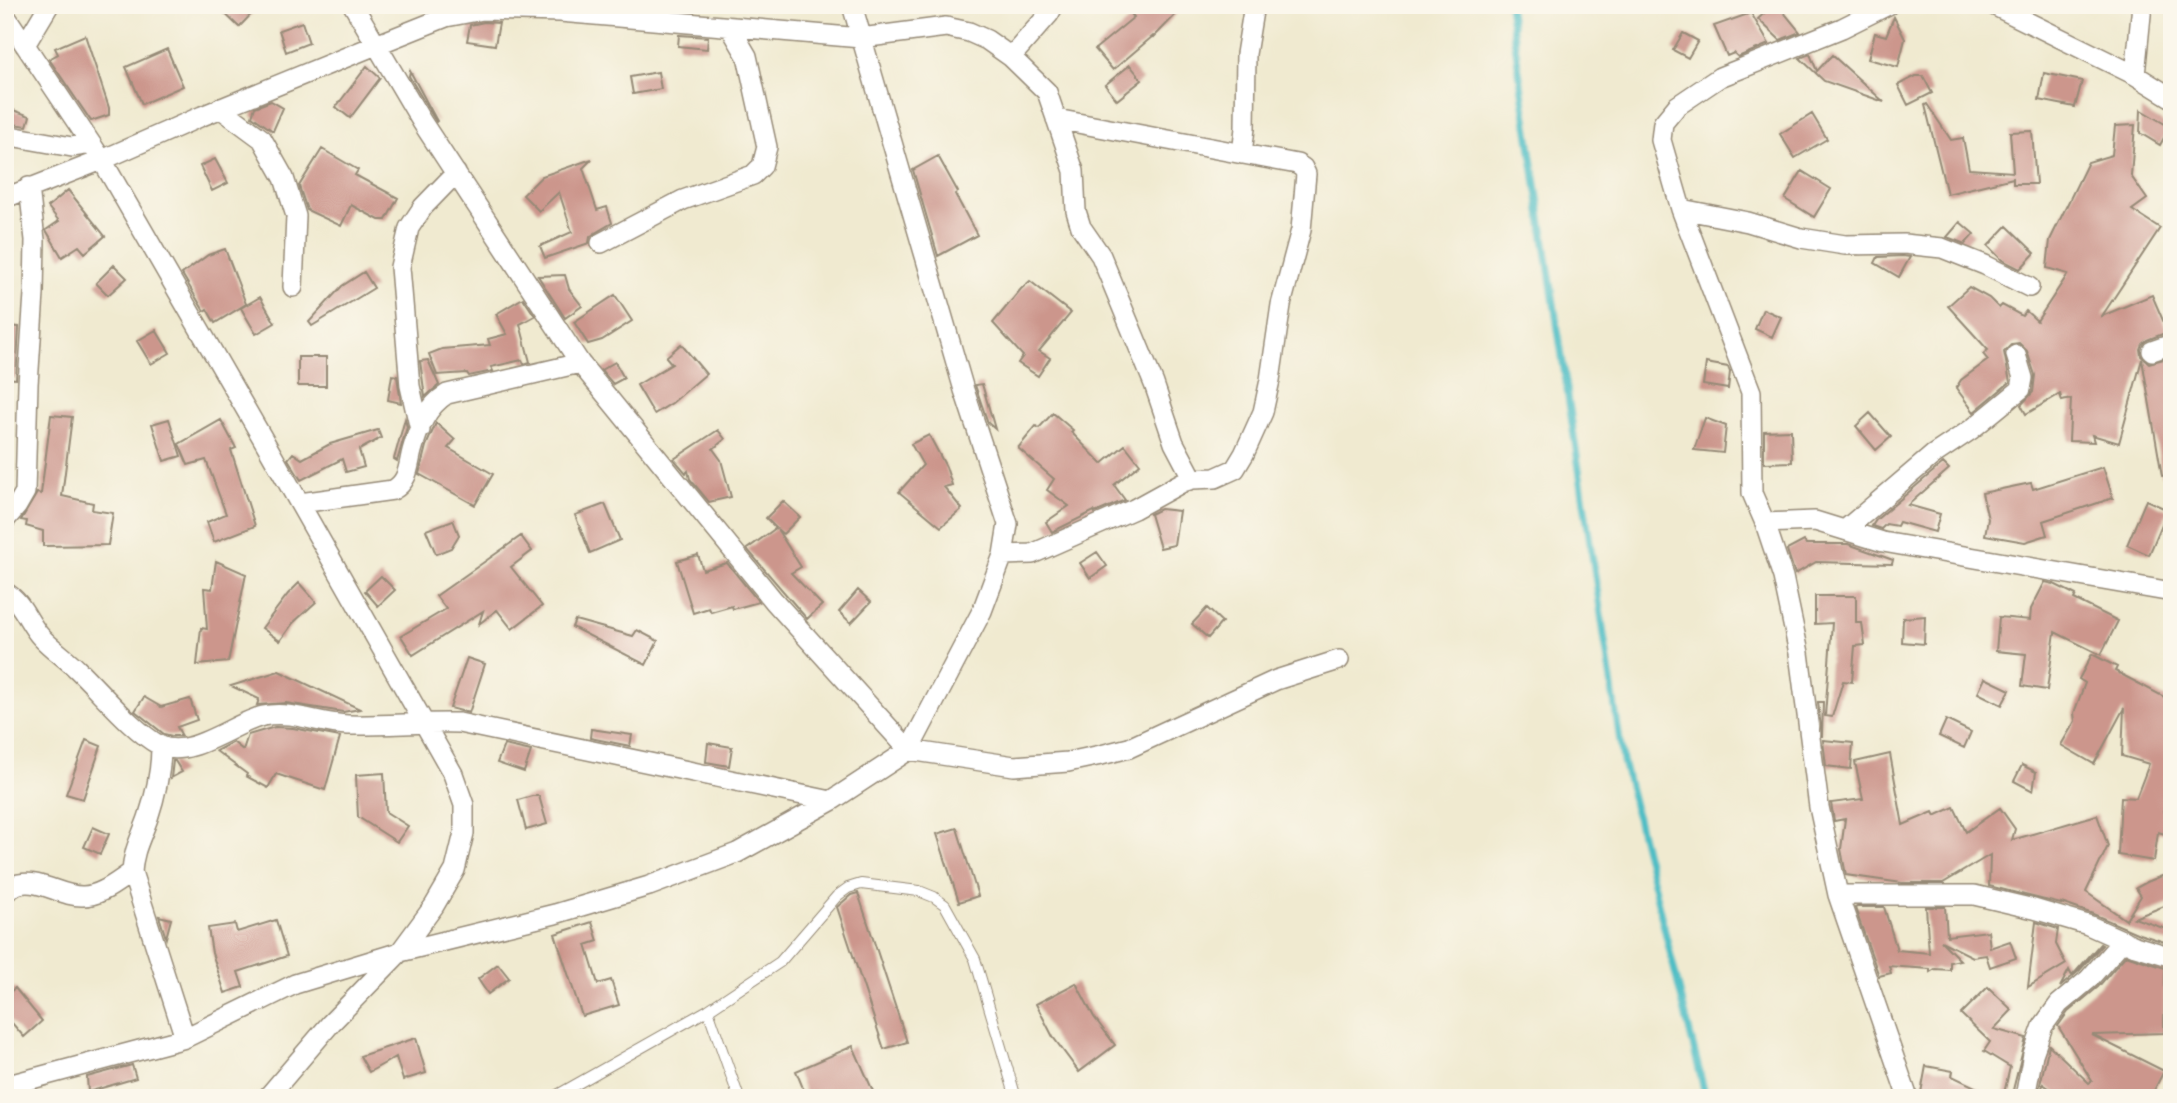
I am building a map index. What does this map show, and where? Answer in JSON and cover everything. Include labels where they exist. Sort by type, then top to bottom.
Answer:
[{"type":"street","points":[[25,45],[49,5]]},
{"type":"street","points":[[353,5],[422,122],[580,363],[774,601],[909,750],[1014,766],[1068,762],[1129,748],[1276,680],[1339,660]]},
{"type":"street","points":[[5,1086],[185,1038],[295,984],[400,952],[555,914],[649,886],[737,853],[831,801],[909,750],[982,611],[1003,555],[1008,524],[964,390],[852,5]]},
{"type":"street","points":[[1011,57],[1054,5]]},
{"type":"street","points":[[1242,154],[1247,54],[1254,5]]},
{"type":"street","points":[[1888,5],[1842,28],[1720,77],[1677,106],[1662,123],[1661,141],[1681,209],[1751,392],[1752,493],[1783,577],[1799,653],[1819,807],[1838,895],[1908,1098]]},
{"type":"street","points":[[1993,5],[2135,75],[2172,98]]},
{"type":"street","points":[[2135,75],[2142,5]]},
{"type":"street","points":[[5,198],[96,152],[220,108],[446,18],[483,10],[560,12],[861,38],[946,27],[969,32],[987,40],[1011,57],[1047,92],[1074,171],[1076,211],[1081,227],[1101,256],[1154,384],[1174,443],[1193,479]]},
{"type":"street","points":[[5,15],[96,152],[300,503],[453,774],[464,805],[464,833],[455,870],[434,906],[400,952],[331,1023],[267,1098]]},
{"type":"street","points":[[601,243],[683,200],[753,175],[762,166],[767,148],[747,56],[730,27]]},
{"type":"street","points":[[220,108],[262,139],[284,178],[296,216],[293,287]]},
{"type":"street","points":[[1003,555],[1032,554],[1134,509],[1193,479],[1215,478],[1235,469],[1263,412],[1281,305],[1301,230],[1306,174],[1297,164],[1056,119]]},
{"type":"street","points":[[5,135],[96,152]]},
{"type":"street","points":[[420,430],[410,386],[400,267],[409,228],[423,207],[456,173]]},
{"type":"street","points":[[5,520],[25,492],[34,281],[34,240],[29,187]]},
{"type":"street","points":[[1681,209],[1748,222],[1801,238],[1845,245],[1904,244],[1942,248],[2029,287]]},
{"type":"street","points":[[2152,351],[2172,344]]},
{"type":"street","points":[[1846,529],[1933,455],[1972,429],[2021,389],[2023,378],[2016,355]]},
{"type":"street","points":[[300,503],[393,490],[401,486],[427,412],[436,401],[447,394],[580,363]]},
{"type":"street","points":[[1765,523],[1815,521],[1883,542],[2172,592]]},
{"type":"street","points":[[5,592],[22,608],[40,636],[144,735],[161,747],[181,748],[206,741],[261,716],[284,714],[345,724],[424,722],[468,725],[831,801]]},
{"type":"street","points":[[161,747],[161,771],[133,856],[132,872],[185,1038]]},
{"type":"street","points":[[5,892],[19,884],[39,885],[58,892],[84,896],[104,890],[132,872]]},
{"type":"street","points":[[1838,895],[1974,895],[2077,922],[2172,957]]},
{"type":"street","points":[[2023,1098],[2033,1054],[2043,1026],[2059,1004],[2089,979],[2123,940]]},
{"type":"lane","points":[[552,1098],[708,1010],[780,962],[837,896],[848,888],[862,884],[919,891],[945,905],[975,959],[1016,1098]]},
{"type":"lane","points":[[708,1010],[739,1098]]},
{"type":"building","points":[[216,5],[260,5],[239,27]]},
{"type":"building","points":[[1142,5],[1185,5],[1154,37],[1113,70],[1095,49],[1134,17],[1132,15]]},
{"type":"building","points":[[1773,5],[1778,5],[1800,32],[1780,40],[1758,19]]},
{"type":"building","points":[[1751,13],[1769,44],[1738,57],[1734,53],[1727,56],[1714,26]]},
{"type":"building","points":[[1894,17],[1905,39],[1898,67],[1868,59],[1875,33],[1886,36]]},
{"type":"building","points":[[302,22],[309,43],[286,52],[279,30]]},
{"type":"building","points":[[499,23],[495,45],[467,41],[470,25]]},
{"type":"building","points":[[1683,33],[1698,41],[1688,58],[1673,50]]},
{"type":"building","points":[[85,35],[109,108],[109,115],[91,121],[49,59],[58,54],[55,48]]},
{"type":"building","points":[[679,35],[708,37],[707,49],[678,46]]},
{"type":"building","points":[[167,49],[183,86],[142,104],[126,67]]},
{"type":"building","points":[[1810,54],[1817,71],[1832,55],[1884,102],[1824,81],[1800,58]]},
{"type":"building","points":[[1130,65],[1142,80],[1117,100],[1105,85]]},
{"type":"building","points":[[367,66],[380,78],[350,118],[336,107]]},
{"type":"building","points":[[410,71],[437,121],[436,122],[409,76]]},
{"type":"building","points":[[658,72],[661,89],[633,94],[630,77]]},
{"type":"building","points":[[2044,73],[2082,81],[2075,107],[2039,100]]},
{"type":"building","points":[[1916,76],[1923,76],[1932,93],[1908,105],[1898,85]]},
{"type":"building","points":[[271,101],[283,108],[273,131],[252,116],[255,107]]},
{"type":"building","points":[[1927,104],[1951,140],[1963,138],[1969,169],[2013,172],[2010,132],[2032,131],[2036,184],[2013,184],[2013,178],[1947,194],[1925,105]]},
{"type":"building","points":[[5,107],[30,116],[27,126],[5,123]]},
{"type":"building","points":[[2141,110],[2170,127],[2160,145],[2140,133]]},
{"type":"building","points":[[1812,114],[1827,139],[1795,158],[1780,134]]},
{"type":"building","points":[[2135,125],[2131,176],[2147,199],[2132,210],[2160,228],[2102,316],[2152,295],[2168,332],[2147,340],[2140,349],[2141,356],[2149,363],[2172,357],[2172,475],[2162,476],[2142,359],[2119,443],[2092,435],[2094,442],[2069,441],[2071,399],[2062,401],[2060,394],[2026,414],[2021,405],[2033,392],[2035,375],[2027,351],[2019,343],[2012,344],[2004,352],[2010,382],[1974,412],[1956,388],[1961,380],[1988,360],[1983,354],[1988,350],[1948,306],[1969,287],[1989,298],[1999,308],[2002,305],[2022,316],[2026,311],[2037,321],[2068,274],[2047,268],[2050,240],[2088,162],[2112,155],[2115,126]]},
{"type":"building","points":[[322,149],[358,170],[355,175],[398,198],[386,220],[379,220],[351,205],[341,226],[307,210],[299,186]]},
{"type":"building","points":[[938,156],[977,235],[938,256],[913,170]]},
{"type":"building","points":[[215,159],[228,183],[212,191],[200,166]]},
{"type":"building","points":[[592,159],[583,168],[597,210],[607,207],[612,223],[590,237],[589,243],[545,258],[540,246],[572,232],[559,192],[539,211],[523,195],[542,176]]},
{"type":"building","points":[[1802,171],[1831,189],[1814,217],[1785,199]]},
{"type":"building","points":[[68,190],[105,236],[85,253],[79,246],[62,257],[46,230],[59,221],[48,207]]},
{"type":"building","points":[[1960,222],[1974,234],[1965,244],[1947,237]]},
{"type":"building","points":[[2007,226],[2035,253],[2020,269],[2002,260],[1988,246]]},
{"type":"building","points":[[225,249],[246,304],[215,323],[207,309],[204,311],[182,274],[208,255]]},
{"type":"building","points":[[1878,257],[1910,257],[1899,277],[1875,263]]},
{"type":"building","points":[[114,265],[127,278],[108,295],[96,283]]},
{"type":"building","points":[[364,272],[374,288],[312,326],[309,322],[342,286]]},
{"type":"building","points":[[565,275],[569,289],[582,306],[565,318],[538,276]]},
{"type":"building","points":[[1030,281],[1071,313],[1039,351],[1050,358],[1038,376],[1018,363],[1023,356],[993,323]]},
{"type":"building","points":[[615,295],[632,321],[602,340],[588,344],[574,322]]},
{"type":"building","points":[[260,297],[275,323],[256,334],[241,308]]},
{"type":"building","points":[[523,298],[535,316],[520,324],[530,362],[524,364],[522,360],[491,367],[493,371],[469,376],[467,373],[437,375],[429,354],[442,349],[490,345],[488,339],[507,334],[496,314]]},
{"type":"building","points":[[1763,309],[1781,317],[1772,337],[1755,329]]},
{"type":"building","points":[[5,326],[19,327],[16,379],[5,378]]},
{"type":"building","points":[[156,330],[170,353],[151,364],[137,341]]},
{"type":"building","points":[[681,344],[706,374],[672,403],[654,414],[637,385],[672,364],[666,357]]},
{"type":"building","points":[[298,357],[326,357],[326,386],[298,386]]},
{"type":"building","points":[[428,360],[439,385],[425,397],[420,361]]},
{"type":"building","points":[[615,362],[624,378],[613,384],[601,370]]},
{"type":"building","points":[[1706,363],[1728,367],[1728,389],[1703,385]]},
{"type":"building","points":[[392,375],[397,376],[401,403],[388,400]]},
{"type":"building","points":[[982,384],[995,429],[988,423],[975,385]]},
{"type":"building","points":[[1053,413],[1073,430],[1071,432],[1102,464],[1125,445],[1140,464],[1114,485],[1125,500],[1095,513],[1094,511],[1052,532],[1046,522],[1069,506],[1047,490],[1054,479],[1018,448],[1036,426],[1039,428]]},
{"type":"building","points":[[1870,413],[1891,437],[1876,450],[1856,426]]},
{"type":"building","points":[[51,415],[72,417],[62,496],[93,503],[92,510],[113,513],[108,545],[43,546],[43,531],[26,526],[27,521],[21,520],[37,493],[41,494]]},
{"type":"building","points":[[1705,418],[1726,426],[1723,453],[1694,450]]},
{"type":"building","points":[[169,419],[181,456],[164,461],[152,424]]},
{"type":"building","points":[[405,419],[407,427],[397,461],[394,459]]},
{"type":"building","points":[[221,420],[236,448],[231,450],[255,526],[214,542],[207,522],[226,514],[206,460],[188,465],[179,444]]},
{"type":"building","points":[[436,423],[455,440],[448,448],[493,474],[475,505],[419,474],[426,446]]},
{"type":"building","points":[[378,430],[381,438],[359,450],[364,467],[346,472],[342,459],[301,480],[288,459],[293,453],[302,459],[330,444]]},
{"type":"building","points":[[718,430],[725,439],[713,449],[721,460],[731,497],[709,502],[690,479],[688,471],[686,473],[674,459]]},
{"type":"building","points":[[1791,430],[1792,462],[1764,463],[1764,431]]},
{"type":"building","points":[[929,435],[952,485],[944,487],[962,509],[941,527],[899,492],[923,465],[911,444]]},
{"type":"building","points":[[1943,463],[1949,469],[1908,505],[1940,514],[1935,532],[1899,522],[1897,526],[1886,524],[1881,529],[1872,526],[1876,520]]},
{"type":"building","points":[[2103,467],[2113,498],[2043,521],[2047,535],[2025,542],[1985,535],[1988,519],[1982,493],[2031,483],[2033,489]]},
{"type":"building","points":[[2146,500],[2168,510],[2149,555],[2127,545]]},
{"type":"building","points":[[783,501],[800,517],[783,534],[777,529],[801,567],[791,573],[822,605],[807,619],[747,549],[776,528],[766,518]]},
{"type":"building","points":[[605,504],[620,540],[590,553],[575,515]]},
{"type":"building","points":[[1160,509],[1179,511],[1174,545],[1160,548],[1150,514]]},
{"type":"building","points":[[453,520],[459,535],[451,548],[436,554],[426,530]]},
{"type":"building","points":[[521,536],[532,551],[511,567],[542,606],[512,629],[497,610],[479,624],[483,611],[413,655],[401,636],[446,609],[436,596]]},
{"type":"building","points":[[1804,541],[1806,544],[1848,544],[1893,560],[1892,564],[1816,562],[1795,574],[1787,550]]},
{"type":"building","points":[[1097,552],[1107,566],[1090,578],[1080,563]]},
{"type":"building","points":[[698,555],[703,570],[727,563],[759,602],[733,609],[732,606],[711,612],[709,608],[693,613],[677,561]]},
{"type":"building","points":[[216,561],[246,574],[228,662],[197,665],[201,628],[207,629],[204,588],[212,589]]},
{"type":"building","points":[[381,576],[395,590],[378,606],[365,591]]},
{"type":"building","points":[[2045,582],[2076,595],[2074,599],[2118,621],[2101,655],[2055,632],[2047,690],[2022,686],[2026,654],[1996,651],[1999,617],[2030,620],[2031,609]]},
{"type":"building","points":[[299,583],[316,602],[293,623],[280,641],[262,628]]},
{"type":"building","points":[[858,590],[871,602],[851,623],[839,612]]},
{"type":"building","points":[[1815,596],[1856,596],[1856,623],[1862,623],[1865,645],[1855,646],[1852,682],[1843,681],[1832,717],[1825,716],[1832,623],[1815,624]]},
{"type":"building","points":[[1207,608],[1222,622],[1208,638],[1192,624]]},
{"type":"building","points":[[1925,616],[1924,644],[1902,642],[1903,618]]},
{"type":"building","points":[[575,620],[633,636],[637,630],[658,641],[646,665],[572,627]]},
{"type":"building","points":[[2092,654],[2117,667],[2115,671],[2172,701],[2172,774],[2164,797],[2169,798],[2164,811],[2172,814],[2172,836],[2158,832],[2154,861],[2118,855],[2121,797],[2136,798],[2149,764],[2122,756],[2124,708],[2094,764],[2061,745],[2075,721],[2074,713],[2085,683],[2079,679]]},
{"type":"building","points":[[467,658],[485,664],[469,713],[450,708]]},
{"type":"building","points":[[279,671],[360,709],[343,712],[286,703],[257,705],[259,699],[231,686]]},
{"type":"building","points":[[1985,678],[2010,690],[2002,705],[1978,693]]},
{"type":"building","points":[[144,697],[161,707],[190,699],[197,720],[177,727],[182,736],[164,734],[135,711]]},
{"type":"building","points":[[1818,702],[1823,702],[1822,737]]},
{"type":"building","points":[[1946,720],[1971,732],[1964,748],[1939,736]]},
{"type":"building","points":[[275,727],[340,737],[325,790],[276,774],[268,788],[246,776],[247,774],[216,751],[233,742],[243,750],[248,735]]},
{"type":"building","points":[[591,729],[632,735],[630,746],[590,738]]},
{"type":"building","points":[[86,740],[101,746],[83,799],[66,794]]},
{"type":"building","points":[[1823,740],[1853,743],[1851,769],[1826,766]]},
{"type":"building","points":[[708,743],[732,747],[729,766],[706,762]]},
{"type":"building","points":[[504,745],[531,751],[524,772],[497,763]]},
{"type":"building","points":[[1890,754],[1903,825],[1933,812],[1935,816],[1954,807],[1966,832],[2000,808],[2015,829],[2012,840],[2097,815],[2108,846],[2086,892],[2126,920],[2141,896],[2136,888],[2172,872],[2172,903],[2134,918],[2172,931],[2171,944],[2061,903],[1989,886],[1990,855],[1943,883],[1902,883],[1846,875],[1841,849],[1845,819],[1834,821],[1831,803],[1863,799],[1855,762]]},
{"type":"building","points":[[173,761],[182,772],[171,778]]},
{"type":"building","points":[[2022,765],[2036,772],[2033,791],[2014,781]]},
{"type":"building","points":[[384,773],[386,812],[408,826],[397,842],[358,817],[356,775]]},
{"type":"building","points":[[539,796],[547,824],[526,830],[518,800]]},
{"type":"building","points":[[93,827],[109,834],[100,854],[84,847]]},
{"type":"building","points":[[957,828],[978,896],[959,902],[937,834]]},
{"type":"building","points":[[858,893],[907,1042],[884,1049],[837,907],[851,895]]},
{"type":"building","points":[[1884,907],[1897,950],[1929,953],[1926,907],[1945,907],[1947,936],[1988,931],[1990,948],[2010,941],[2016,958],[1990,967],[1986,955],[1973,957],[1941,941],[1960,960],[1950,962],[1950,970],[1935,969],[1930,972],[1930,969],[1889,966],[1891,973],[1879,976],[1855,908]]},
{"type":"building","points":[[159,916],[171,919],[166,938]]},
{"type":"building","points":[[276,920],[287,956],[238,972],[243,987],[225,993],[212,953],[208,928],[235,924],[237,932]]},
{"type":"building","points":[[592,922],[598,941],[586,945],[598,984],[611,980],[619,1005],[582,1016],[555,934]]},
{"type":"building","points":[[2036,922],[2058,929],[2056,944],[2066,964],[2028,987]]},
{"type":"building","points":[[2100,944],[2102,945],[2080,970],[2060,987],[2069,970],[2072,976]]},
{"type":"building","points":[[2126,955],[2165,968],[2164,1033],[2092,1035],[2164,1071],[2150,1098],[2063,1098],[2043,1084],[2040,1098],[2037,1098],[2049,1045],[2089,1083],[2092,1081],[2058,1026],[2068,1012],[2098,987]]},
{"type":"building","points":[[498,964],[509,978],[488,994],[478,979]]},
{"type":"building","points":[[1076,983],[1094,1017],[1115,1045],[1079,1072],[1053,1037],[1036,1004]]},
{"type":"building","points":[[1988,987],[2012,1010],[1994,1029],[2026,1038],[2011,1098],[2003,1098],[2010,1067],[1984,1051],[1990,1042],[1961,1014]]},
{"type":"building","points":[[15,988],[42,1021],[24,1037],[5,1015],[5,996]]},
{"type":"building","points":[[416,1038],[426,1073],[403,1080],[396,1057],[369,1072],[360,1056]]},
{"type":"building","points":[[853,1046],[876,1098],[807,1098],[796,1071]]},
{"type":"building","points":[[132,1065],[136,1078],[88,1092],[87,1077]]},
{"type":"building","points":[[1926,1066],[1953,1071],[1952,1076],[1998,1098],[1920,1098]]},
{"type":"waterway","points":[[1509,5],[1623,761],[1706,1098]]}]
